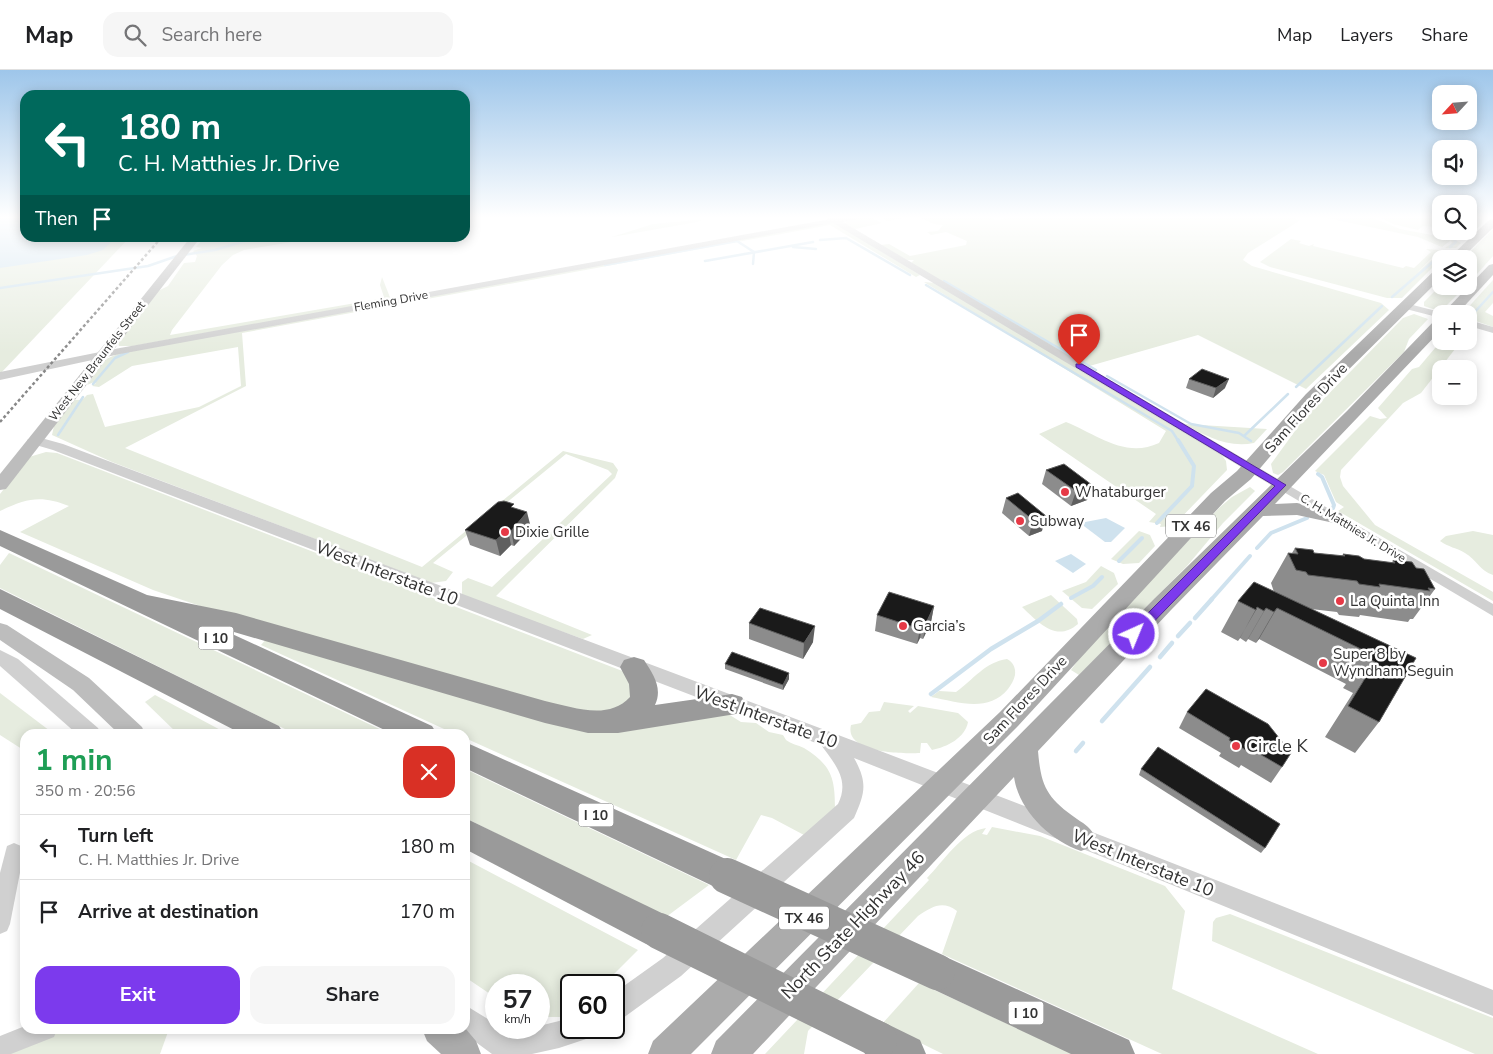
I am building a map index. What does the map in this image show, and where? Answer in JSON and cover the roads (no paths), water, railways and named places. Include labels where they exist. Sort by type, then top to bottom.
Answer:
[{"type":"highway","name":"I 10","points":[[5,540],[411,729]]},
{"type":"highway","points":[[0,598],[258,729]]},
{"type":"highway","points":[[142,603],[236,622],[545,712],[596,722],[619,721],[704,706],[732,705]]},
{"type":"highway","points":[[619,721],[635,712],[643,704],[646,695],[641,677],[634,667]]},
{"type":"highway","name":"I 10","points":[[470,756],[1115,1054]]},
{"type":"highway","points":[[470,836],[892,1047]]},
{"type":"main road","name":"West New Braunfels Street","points":[[0,485],[176,262]]},
{"type":"main road","points":[[1458,305],[1493,268]]},
{"type":"main road","name":"Sam Flores Drive","points":[[943,783],[1009,719],[1218,497],[1251,468],[1279,438],[1298,411],[1432,280]]},
{"type":"main road","name":"TX 46","points":[[977,797],[1255,510],[1366,403],[1432,332]]},
{"type":"main road","points":[[1255,510],[1296,509],[1334,517]]},
{"type":"main road","points":[[0,630],[81,684],[129,729]]},
{"type":"main road","points":[[1025,749],[1027,782],[1032,794],[1056,820],[1081,838]]},
{"type":"main road","name":"TX 46","points":[[666,1054],[943,783]]},
{"type":"main road","name":"North State Highway 46","points":[[728,1054],[977,797]]},
{"type":"main road","points":[[445,1034],[456,1044],[463,1054]]},
{"type":"street","name":"Fleming Drive","points":[[100,356],[120,350],[594,262]]},
{"type":"street","name":"C. H. Matthies Jr. Drive","points":[[905,262],[1493,611]]},
{"type":"street","points":[[1405,306],[1432,314]]},
{"type":"street","points":[[1477,325],[1493,330]]},
{"type":"street","points":[[0,376],[100,356]]},
{"type":"street","name":"West Interstate 10","points":[[34,440],[58,446],[732,705],[943,783],[1493,1004]]},
{"type":"street","points":[[5,660],[85,729]]},
{"type":"street","points":[[625,1002],[672,967],[846,811],[854,798],[854,782],[849,767],[828,740]]},
{"type":"street","points":[[0,924],[14,852]]},
{"type":"street","points":[[470,1021],[511,1050],[560,1035]]},
{"type":"street","points":[[0,1047],[33,1034]]},
{"type":"water","points":[[0,262],[41,262],[0,268]]},
{"type":"water","points":[[1106,518],[1125,528],[1111,542],[1105,542],[1080,523]]},
{"type":"water","points":[[1071,554],[1086,564],[1073,573],[1055,561]]},
{"type":"waterway","points":[[0,288],[148,266],[160,262]]},
{"type":"waterway","points":[[605,265],[622,262]]},
{"type":"waterway","points":[[887,262],[910,275]]},
{"type":"waterway","points":[[1392,297],[1432,262]]},
{"type":"waterway","points":[[944,281],[1096,370]]},
{"type":"waterway","points":[[926,285],[1172,431],[1179,442]]},
{"type":"waterway","points":[[1477,309],[1493,292]]},
{"type":"waterway","points":[[1296,387],[1382,306]]},
{"type":"waterway","points":[[93,384],[115,358],[128,352]]},
{"type":"waterway","points":[[1107,376],[1191,424],[1239,433],[1251,441]]},
{"type":"waterway","points":[[1244,436],[1288,394]]},
{"type":"waterway","points":[[58,435],[83,397]]},
{"type":"waterway","points":[[1157,523],[1192,486],[1194,466],[1178,440]]},
{"type":"waterway","points":[[1318,474],[1322,477],[1334,505],[1333,508]]},
{"type":"waterway","points":[[1257,548],[1271,533],[1307,518]]},
{"type":"waterway","points":[[1119,561],[1142,538]]},
{"type":"waterway","points":[[1211,600],[1250,556]]},
{"type":"waterway","points":[[1071,598],[1093,586],[1102,577]]},
{"type":"waterway","points":[[1195,618],[1212,599]]},
{"type":"waterway","points":[[931,694],[991,649],[1038,621],[1061,604]]},
{"type":"waterway","points":[[1178,636],[1190,623]]},
{"type":"waterway","points":[[1160,657],[1172,643]]},
{"type":"waterway","points":[[1102,721],[1150,667]]},
{"type":"waterway","points":[[1076,751],[1083,743]]},
{"type":"railway","points":[[0,422],[140,262]]},
{"type":"place","name":"Whataburger","points":[[1065,492]]},
{"type":"place","name":"Subway","points":[[1020,521]]},
{"type":"place","name":"Dixie Grille","points":[[505,532]]},
{"type":"place","name":"La Quinta Inn","points":[[1340,601]]},
{"type":"place","name":"Garcia’s","points":[[903,626]]},
{"type":"place","name":"Super 8 by Wyndham Seguin","points":[[1323,663]]},
{"type":"place","name":"Circle K","points":[[1236,746]]}]
